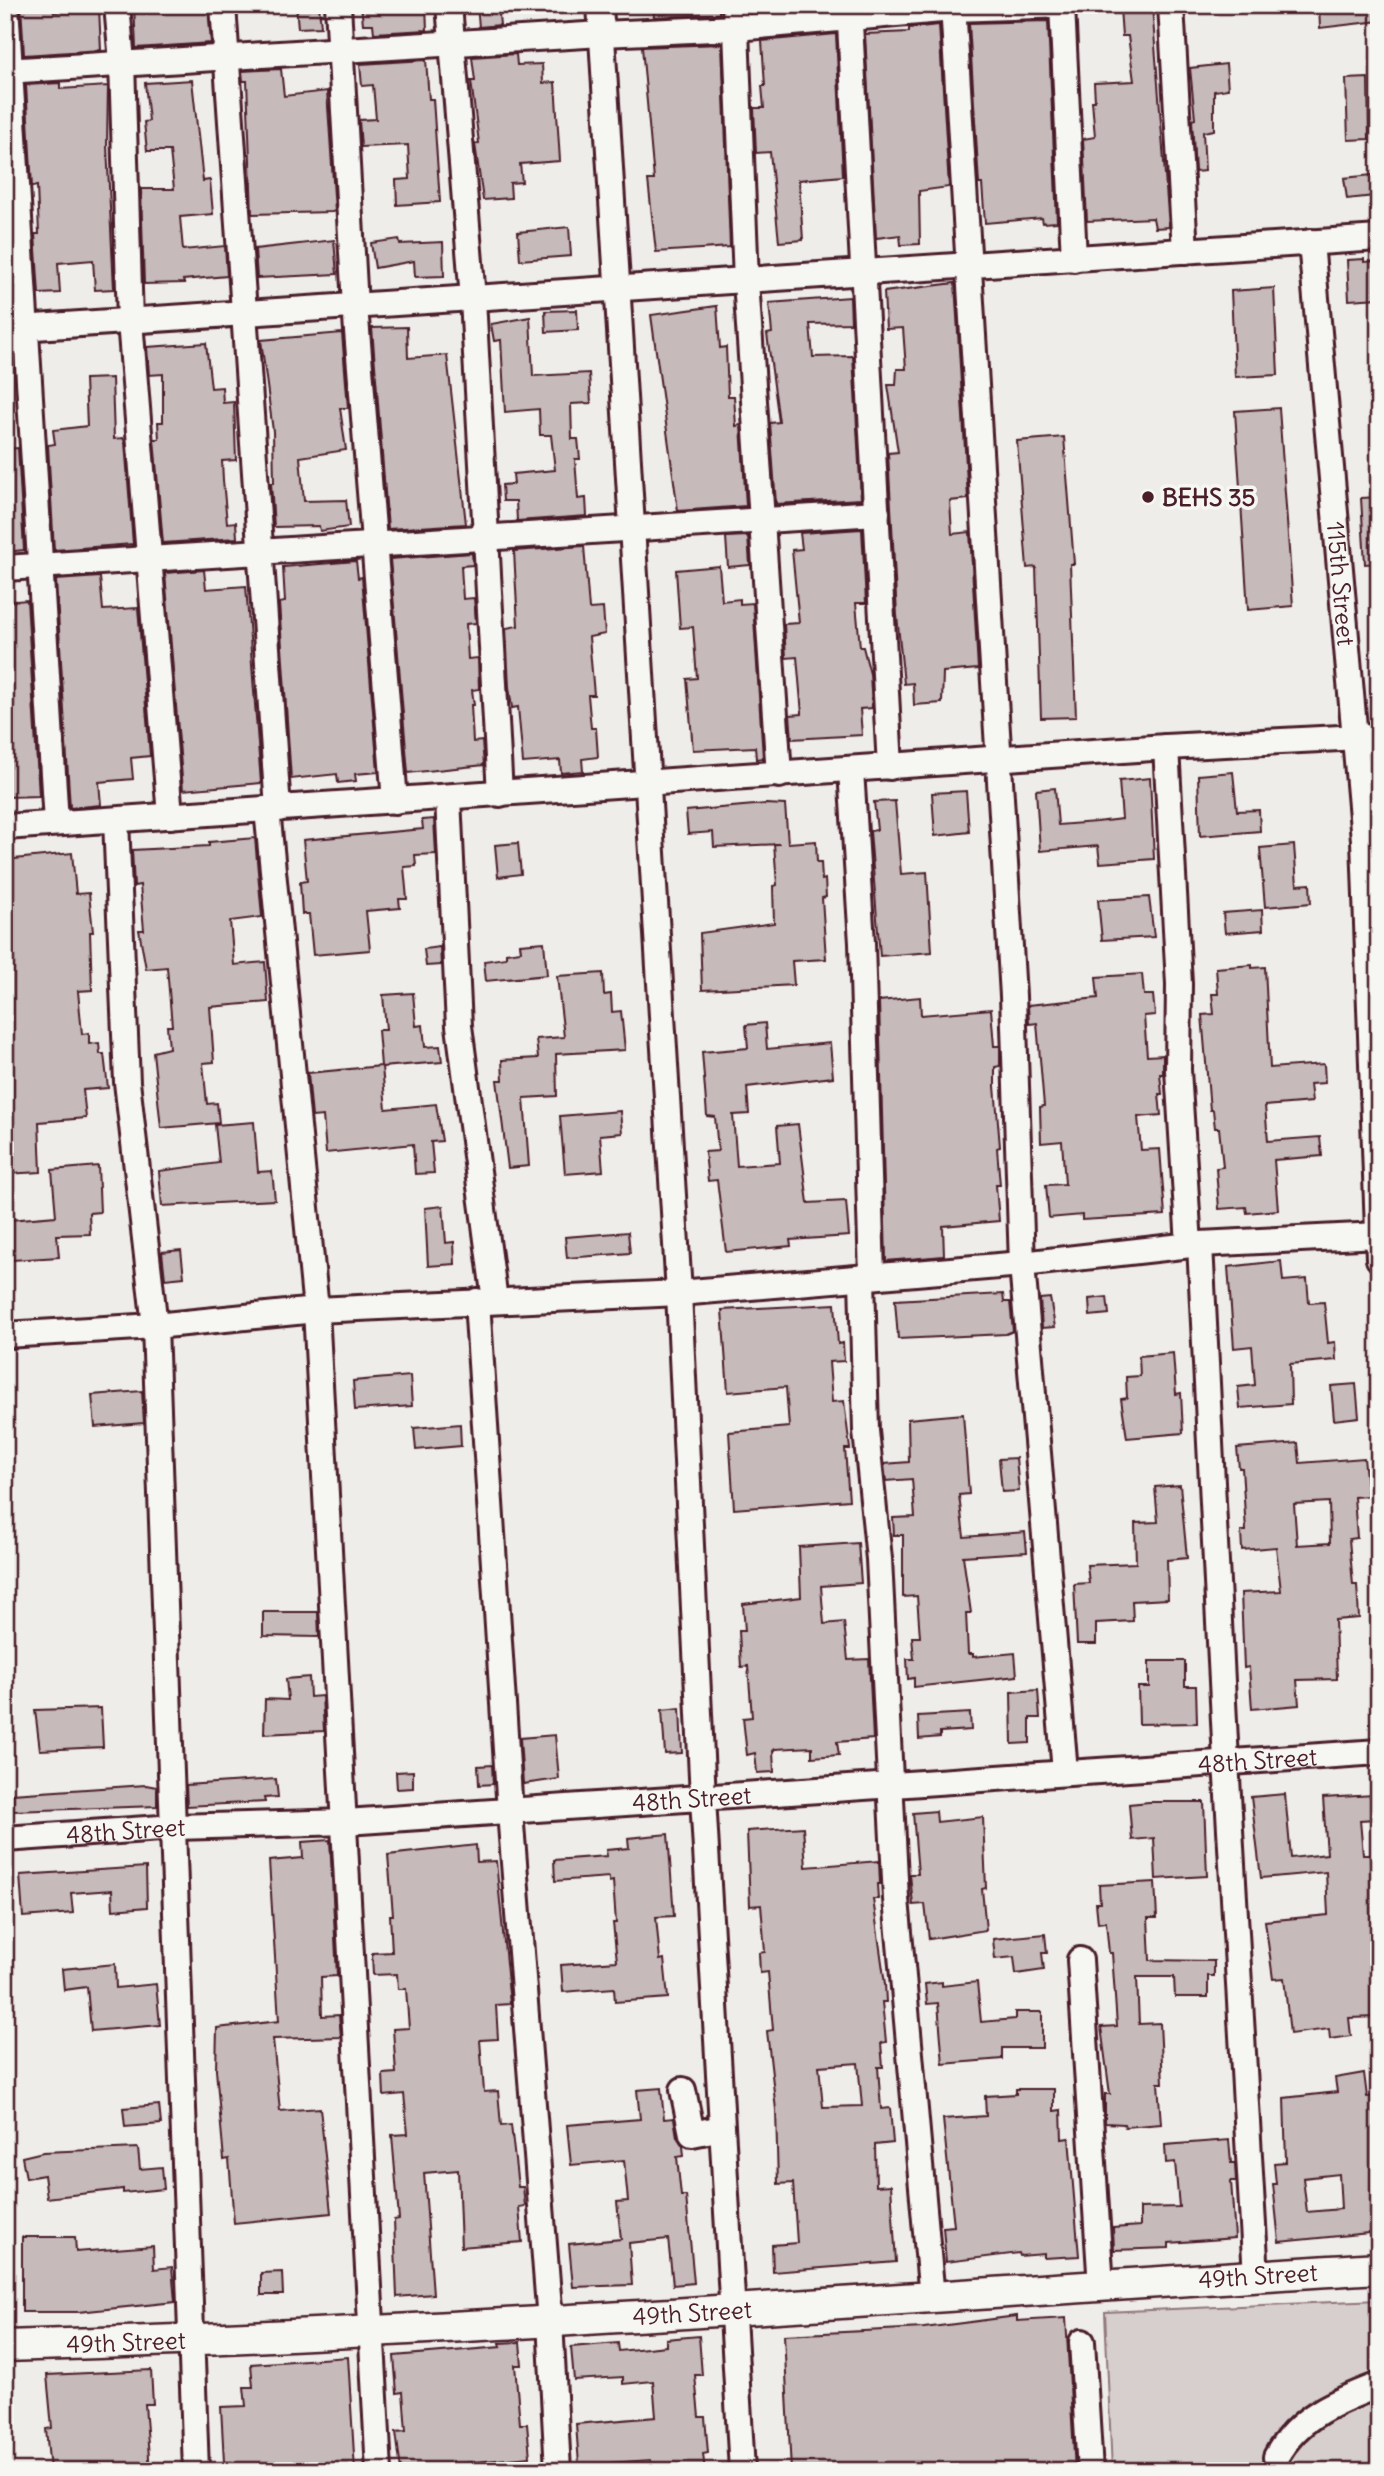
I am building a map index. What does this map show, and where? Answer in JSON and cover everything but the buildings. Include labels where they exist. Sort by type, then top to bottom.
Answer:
[{"type":"main road","name":"49th Street","points":[[5,2346],[192,2341],[733,2311],[1379,2268]]},
{"type":"street","points":[[6,5],[16,328],[40,566],[56,823]]},
{"type":"street","points":[[117,5],[122,62],[130,321],[170,816]]},
{"type":"street","points":[[223,5],[260,551],[273,809],[316,1310],[321,1446],[346,1822],[379,2471]]},
{"type":"street","points":[[338,5],[355,306],[395,801]]},
{"type":"street","points":[[449,5],[473,299],[500,794]]},
{"type":"street","points":[[600,5],[645,785],[679,1293],[703,1798],[742,2471]]},
{"type":"street","points":[[1062,5],[1074,259]]},
{"type":"street","points":[[8,71],[602,34],[735,17],[953,7],[1068,5]]},
{"type":"street","points":[[1171,5],[1185,251]]},
{"type":"street","points":[[953,7],[1013,996],[1022,1264],[1065,1772]]},
{"type":"street","points":[[850,12],[890,767]]},
{"type":"street","points":[[735,17],[746,281],[779,775]]},
{"type":"street","points":[[16,328],[1379,238]]},
{"type":"street","name":"115th Street","points":[[1311,242],[1368,736],[1366,866],[1379,1259]]},
{"type":"street","points":[[5,568],[877,513]]},
{"type":"street","points":[[5,827],[1166,747],[1368,736]]},
{"type":"street","points":[[1166,747],[1180,984],[1178,1070],[1195,1244],[1256,2276]]},
{"type":"street","points":[[851,770],[862,943],[867,1277],[866,1430],[880,1573],[902,1976],[913,2071],[932,2298]]},
{"type":"street","points":[[448,798],[459,1026],[486,1301],[510,1812],[550,2321],[558,2471]]},
{"type":"street","points":[[116,820],[127,1082],[155,1326],[176,1827],[196,2471]]},
{"type":"street","points":[[5,1335],[155,1326],[316,1310],[679,1293],[1022,1264],[1195,1244],[1379,1235]]},
{"type":"street","name":"48th Street","points":[[5,1839],[176,1827],[346,1822],[510,1812],[1379,1752]]},
{"type":"street","points":[[1080,1960],[1101,2287]]},
{"type":"street","points":[[683,2091],[692,2134],[722,2128]]},
{"type":"street","points":[[1082,2342],[1090,2471]]},
{"type":"street","points":[[1276,2457],[1287,2436],[1323,2407],[1379,2385]]},
{"type":"shaded area","points":[[1379,2300],[1379,2471],[1112,2471],[1105,2312]]},
{"type":"place","name":"BEHS 35","points":[[1148,497]]}]
